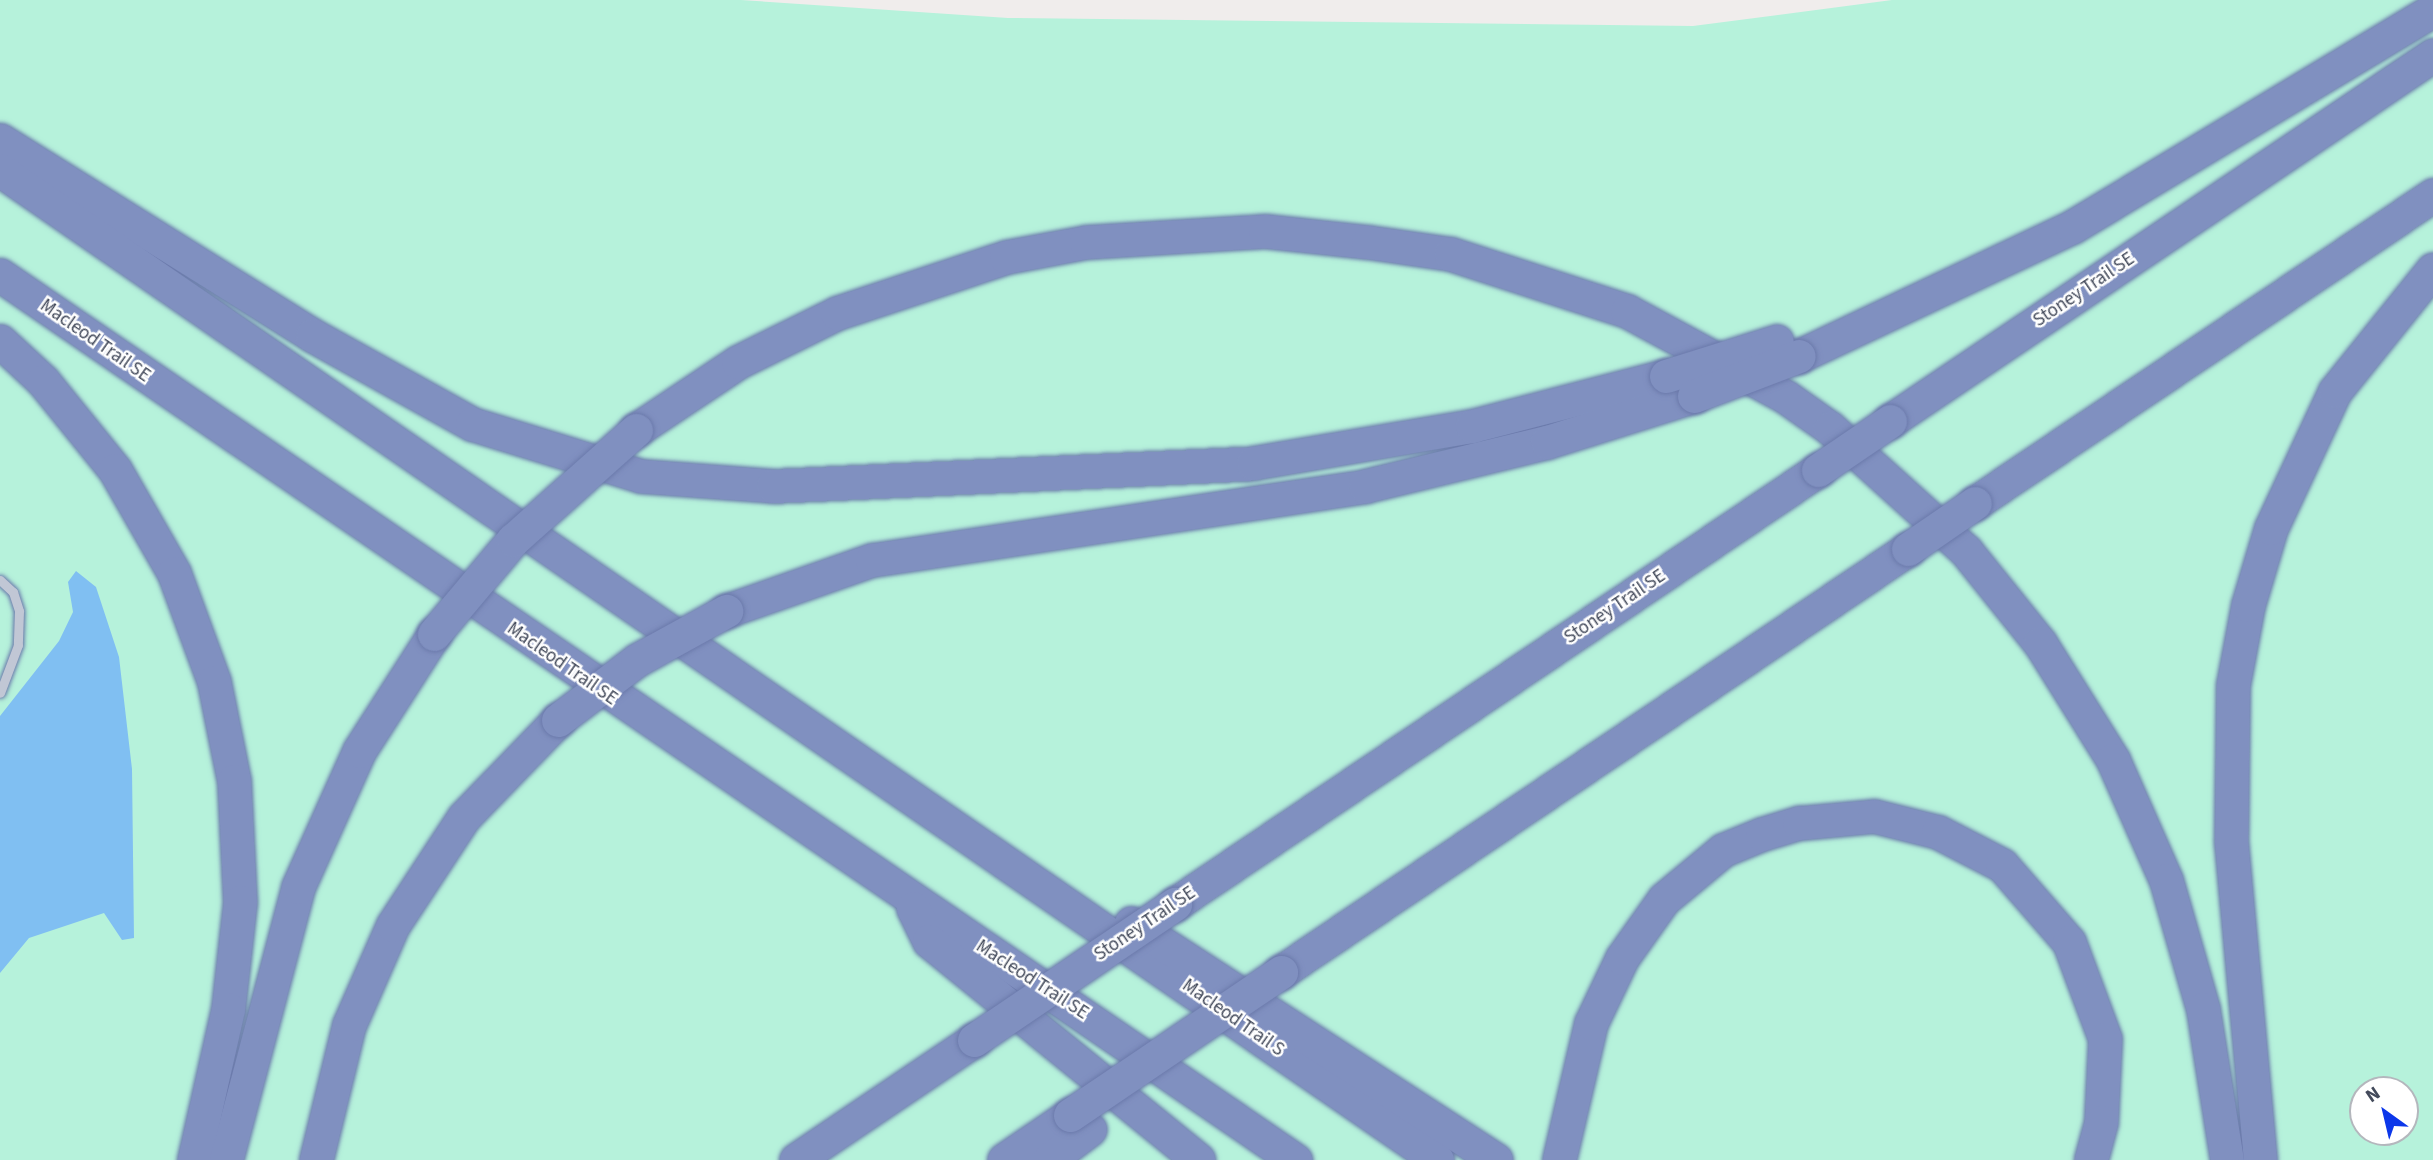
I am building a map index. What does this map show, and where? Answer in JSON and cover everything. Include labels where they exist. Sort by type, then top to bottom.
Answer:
[{"type":"highway","points":[[316,1160],[349,1025],[393,926],[464,817],[558,720],[637,660],[726,611],[872,560],[1365,486],[1547,442],[1694,396],[1788,349],[2038,246],[2433,9]]},
{"type":"highway","name":"Stoney Trail SE","points":[[796,1160],[2433,55]]},
{"type":"highway","points":[[0,140],[312,335],[472,425],[641,476],[773,486],[1253,463],[1472,426],[1666,376],[1788,349]]},
{"type":"highway","points":[[0,170],[1029,877],[1097,903],[1186,956],[1496,1160]]},
{"type":"highway","points":[[1004,1160],[1080,1122],[1281,972],[2433,195]]},
{"type":"highway","points":[[226,1160],[298,887],[359,751],[434,634],[513,540],[636,430],[738,362],[837,313],[994,261],[1086,242],[1265,231],[1451,254],[1627,311],[1787,397],[1830,428],[1966,551],[2040,643],[2113,760],[2166,880],[2203,1009],[2227,1160]]},
{"type":"highway","points":[[2260,1160],[2231,841],[2233,685],[2243,632],[2271,528],[2335,391],[2433,269]]},
{"type":"highway","name":"Macleod Trail SE","points":[[0,275],[911,902],[1130,1043],[1295,1160]]},
{"type":"highway","points":[[0,341],[51,391],[121,479],[174,573],[214,682],[234,781],[240,902],[228,1009],[194,1160]]},
{"type":"highway","points":[[1559,1156],[1591,1023],[1622,958],[1664,899],[1723,850],[1762,834],[1799,823],[1874,816],[1938,832],[2002,865],[2069,942],[2105,1039],[2101,1122],[2091,1160]]},
{"type":"highway","name":"Macleod Trail S","points":[[1029,877],[1437,1160]]},
{"type":"highway","points":[[911,902],[929,941],[1198,1160]]},
{"type":"highway","points":[[1049,1160],[1080,1122]]},
{"type":"lane","points":[[0,579],[13,592],[19,611],[18,645],[0,693]]},
{"type":"green space","points":[[0,0],[741,0],[1008,18],[1693,26],[1892,0],[2433,0],[2433,1160],[0,1160]]},
{"type":"water","points":[[76,571],[96,587],[119,657],[132,769],[134,938],[122,940],[104,913],[29,938],[0,973],[0,716],[59,641],[73,612],[68,582]]}]
